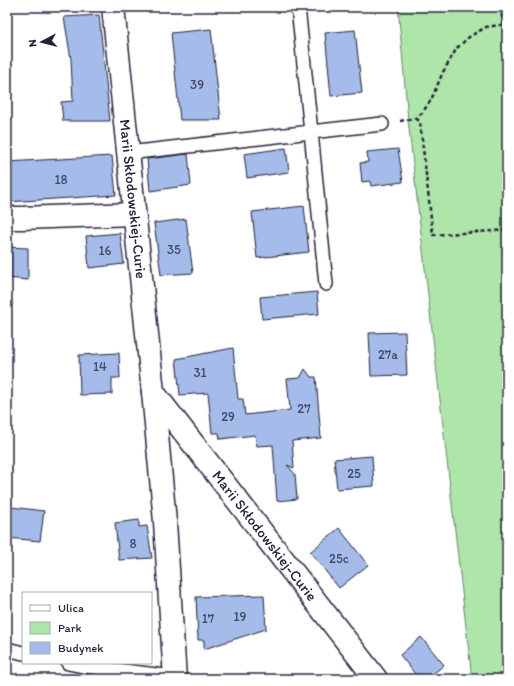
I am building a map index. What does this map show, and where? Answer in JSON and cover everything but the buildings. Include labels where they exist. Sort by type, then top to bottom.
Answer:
[{"type":"street","name":"Marii Skłodowskiej-Curie","points":[[113,7],[153,392],[165,522],[175,677]]},
{"type":"street","points":[[7,218],[134,214]]},
{"type":"street","name":"Marii Skłodowskiej-Curie","points":[[153,392],[376,679]]},
{"type":"lane","points":[[298,7],[326,284]]},
{"type":"lane","points":[[128,153],[382,124]]},
{"type":"lane","points":[[7,649],[22,653]]},
{"type":"lane","points":[[73,664],[175,677]]},
{"type":"path","points":[[501,7],[503,24]]},
{"type":"path","points":[[382,124],[416,118],[422,113],[431,100],[443,72],[457,48],[469,37],[486,27],[507,24]]},
{"type":"path","points":[[416,118],[420,122],[433,235],[507,230]]},
{"type":"green space","points":[[398,7],[507,7],[507,679],[472,679],[408,120]]}]
